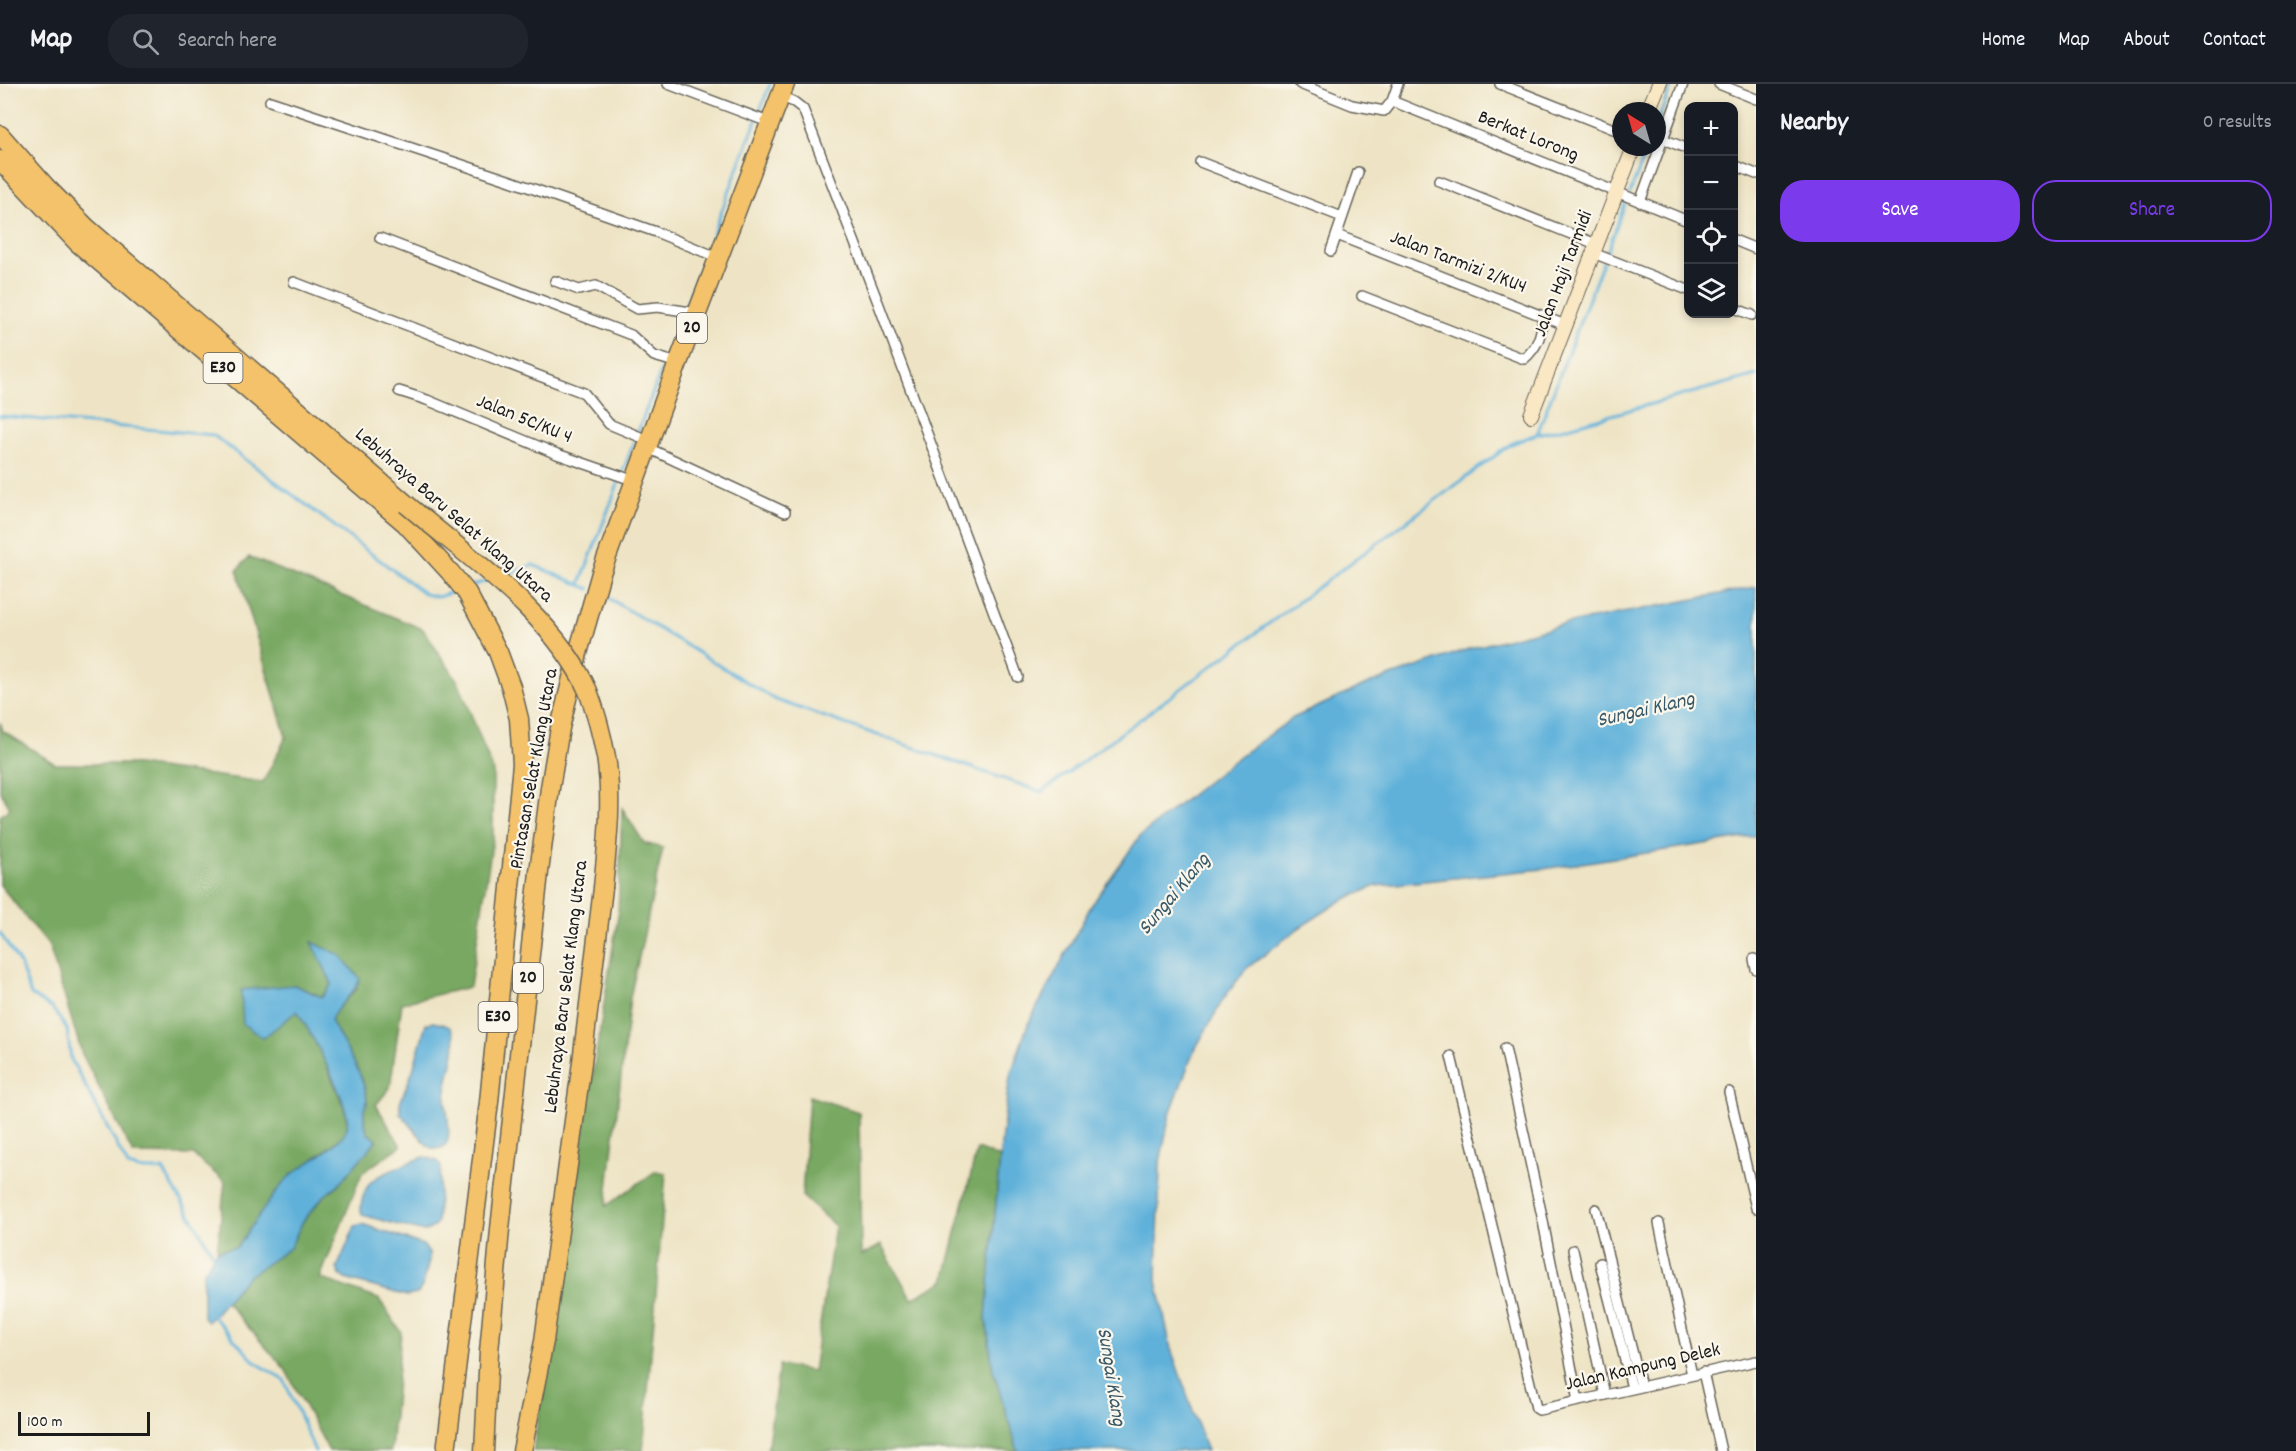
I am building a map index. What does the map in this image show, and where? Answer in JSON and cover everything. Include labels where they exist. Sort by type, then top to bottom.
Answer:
[{"type":"highway","name":"Pintasan Selat Klang Utara","points":[[489,1352],[503,1205],[550,788],[560,728],[601,573],[693,312],[782,90]]},
{"type":"highway","name":"Lebuhraya Baru Selat Klang Utara","points":[[0,135],[45,186],[87,228],[511,592],[561,646],[588,692],[606,759],[609,816],[603,888],[581,1074],[544,1341],[522,1451]]},
{"type":"highway","name":"Lebuhraya Baru Selat Klang Utara","points":[[0,160],[78,243],[405,523],[467,593],[498,652],[511,687],[519,719],[522,764],[489,1102],[446,1451]]},
{"type":"highway","points":[[474,1451],[489,1352]]},
{"type":"highway","points":[[484,1451],[489,1352]]},
{"type":"street","points":[[668,84],[768,122]]},
{"type":"street","points":[[1300,84],[1352,105],[1378,111],[1384,111],[1392,102],[1398,84]]},
{"type":"street","points":[[1500,84],[1612,128]]},
{"type":"street","points":[[1652,102],[1659,84]]},
{"type":"street","points":[[1666,131],[1683,84]]},
{"type":"street","points":[[1719,84],[1756,99]]},
{"type":"street","points":[[782,90],[803,109],[876,296],[1018,677]]},
{"type":"street","points":[[270,101],[511,181],[656,232],[715,257]]},
{"type":"street","name":"Berkat Lorong","points":[[1392,102],[1684,219]]},
{"type":"street","points":[[1666,140],[1684,147]]},
{"type":"street","name":"Jalan Haji Tarmidi","points":[[1531,415],[1631,156]]},
{"type":"street","points":[[1636,200],[1655,156]]},
{"type":"street","points":[[1200,162],[1342,217]]},
{"type":"street","points":[[1738,167],[1756,174]]},
{"type":"street","points":[[1331,251],[1358,172]]},
{"type":"street","points":[[1438,181],[1684,288]]},
{"type":"street","name":"Jalan Tarmizi 2/KU4","points":[[1337,235],[1565,325]]},
{"type":"street","points":[[380,238],[631,336],[654,356],[675,362]]},
{"type":"street","points":[[1738,242],[1756,249]]},
{"type":"street","points":[[555,281],[579,290],[596,286],[637,309],[658,307],[693,312]]},
{"type":"street","points":[[294,282],[584,393],[609,424],[784,512]]},
{"type":"street","points":[[1362,296],[1524,359],[1536,347],[1543,315]]},
{"type":"street","points":[[1738,310],[1752,315]]},
{"type":"street","name":"Jalan 5C/KU 4","points":[[399,391],[427,400],[557,454],[635,481]]},
{"type":"street","points":[[1754,959],[1756,969]]},
{"type":"street","points":[[1505,1048],[1542,1216],[1578,1401]]},
{"type":"street","name":"Jalan Kampung Delek","points":[[1451,1056],[1535,1406],[1539,1410],[1756,1361]]},
{"type":"street","points":[[1730,1092],[1756,1208]]},
{"type":"street","points":[[1596,1209],[1636,1387]]},
{"type":"street","points":[[1659,1223],[1692,1375]]},
{"type":"street","points":[[1573,1250],[1605,1395]]},
{"type":"street","points":[[1600,1263],[1636,1387]]},
{"type":"street","points":[[1703,1372],[1721,1451]]},
{"type":"green space","points":[[249,557],[423,629],[459,683],[493,771],[493,838],[470,987],[402,1003],[390,1088],[376,1105],[401,1146],[362,1173],[320,1278],[379,1299],[401,1332],[391,1451],[329,1451],[285,1369],[226,1302],[247,1277],[290,1248],[303,1221],[377,1140],[367,1133],[364,1110],[367,1101],[362,1080],[331,1020],[335,1010],[357,989],[313,942],[332,984],[322,997],[294,985],[297,1010],[318,1046],[343,1104],[348,1125],[344,1136],[289,1178],[237,1247],[217,1251],[225,1182],[193,1155],[133,1154],[82,1054],[49,946],[0,885],[0,816],[10,808],[0,791],[0,722],[3,731],[55,764],[130,764],[263,782],[286,737],[237,570]]},
{"type":"green space","points":[[622,808],[644,843],[663,848],[630,998],[606,1206],[656,1171],[666,1173],[643,1451],[533,1451],[618,915]]},
{"type":"green space","points":[[809,1096],[859,1112],[861,1256],[881,1245],[912,1299],[944,1281],[977,1149],[1000,1158],[986,1318],[993,1370],[1018,1451],[767,1451],[779,1365],[813,1371],[835,1226],[802,1196]]},
{"type":"water","name":"Sungai Klang","points":[[1756,587],[1756,836],[1543,869],[1376,886],[1341,901],[1299,928],[1246,969],[1224,998],[1193,1053],[1170,1114],[1160,1162],[1157,1281],[1171,1349],[1207,1451],[1018,1451],[993,1370],[986,1318],[1002,1134],[1010,1076],[1028,1024],[1091,906],[1140,836],[1237,758],[1293,718],[1363,686],[1471,648],[1561,625]]},
{"type":"water","points":[[312,942],[340,955],[360,979],[331,1020],[362,1080],[367,1101],[364,1119],[367,1133],[377,1140],[303,1221],[290,1248],[247,1277],[208,1322],[203,1317],[203,1273],[217,1251],[237,1247],[282,1184],[338,1141],[347,1127],[343,1102],[320,1051],[297,1011],[263,1038],[243,1024],[241,990],[294,985],[322,997],[332,984]]},
{"type":"water","points":[[433,1022],[452,1029],[455,1047],[446,1092],[448,1139],[444,1146],[438,1148],[429,1147],[400,1113],[400,1103],[413,1070],[426,1024]]},
{"type":"water","points":[[425,1157],[437,1161],[441,1166],[437,1222],[434,1227],[424,1232],[362,1215],[363,1197],[373,1180]]},
{"type":"water","points":[[362,1224],[423,1245],[429,1253],[429,1261],[422,1287],[417,1294],[407,1296],[345,1279],[339,1274],[337,1268],[355,1226]]},
{"type":"waterway","points":[[580,584],[770,84]]},
{"type":"waterway","points":[[1665,102],[1672,84]]},
{"type":"waterway","points":[[1630,193],[1644,156]]},
{"type":"waterway","points":[[1607,252],[1625,204]]},
{"type":"waterway","points":[[1537,434],[1603,262]]},
{"type":"waterway","points":[[602,594],[776,700],[1042,792],[1511,444],[1537,434],[1756,375]]},
{"type":"waterway","points":[[0,416],[213,435],[425,594],[438,597],[458,590]]},
{"type":"waterway","points":[[501,576],[533,565],[590,589]]},
{"type":"waterway","points":[[470,586],[487,581]]},
{"type":"waterway","points":[[0,933],[20,964],[31,995],[52,1008],[67,1029],[71,1059],[128,1166],[143,1170],[163,1170],[215,1257]]},
{"type":"waterway","points":[[211,1314],[255,1362],[284,1380],[315,1451]]}]
